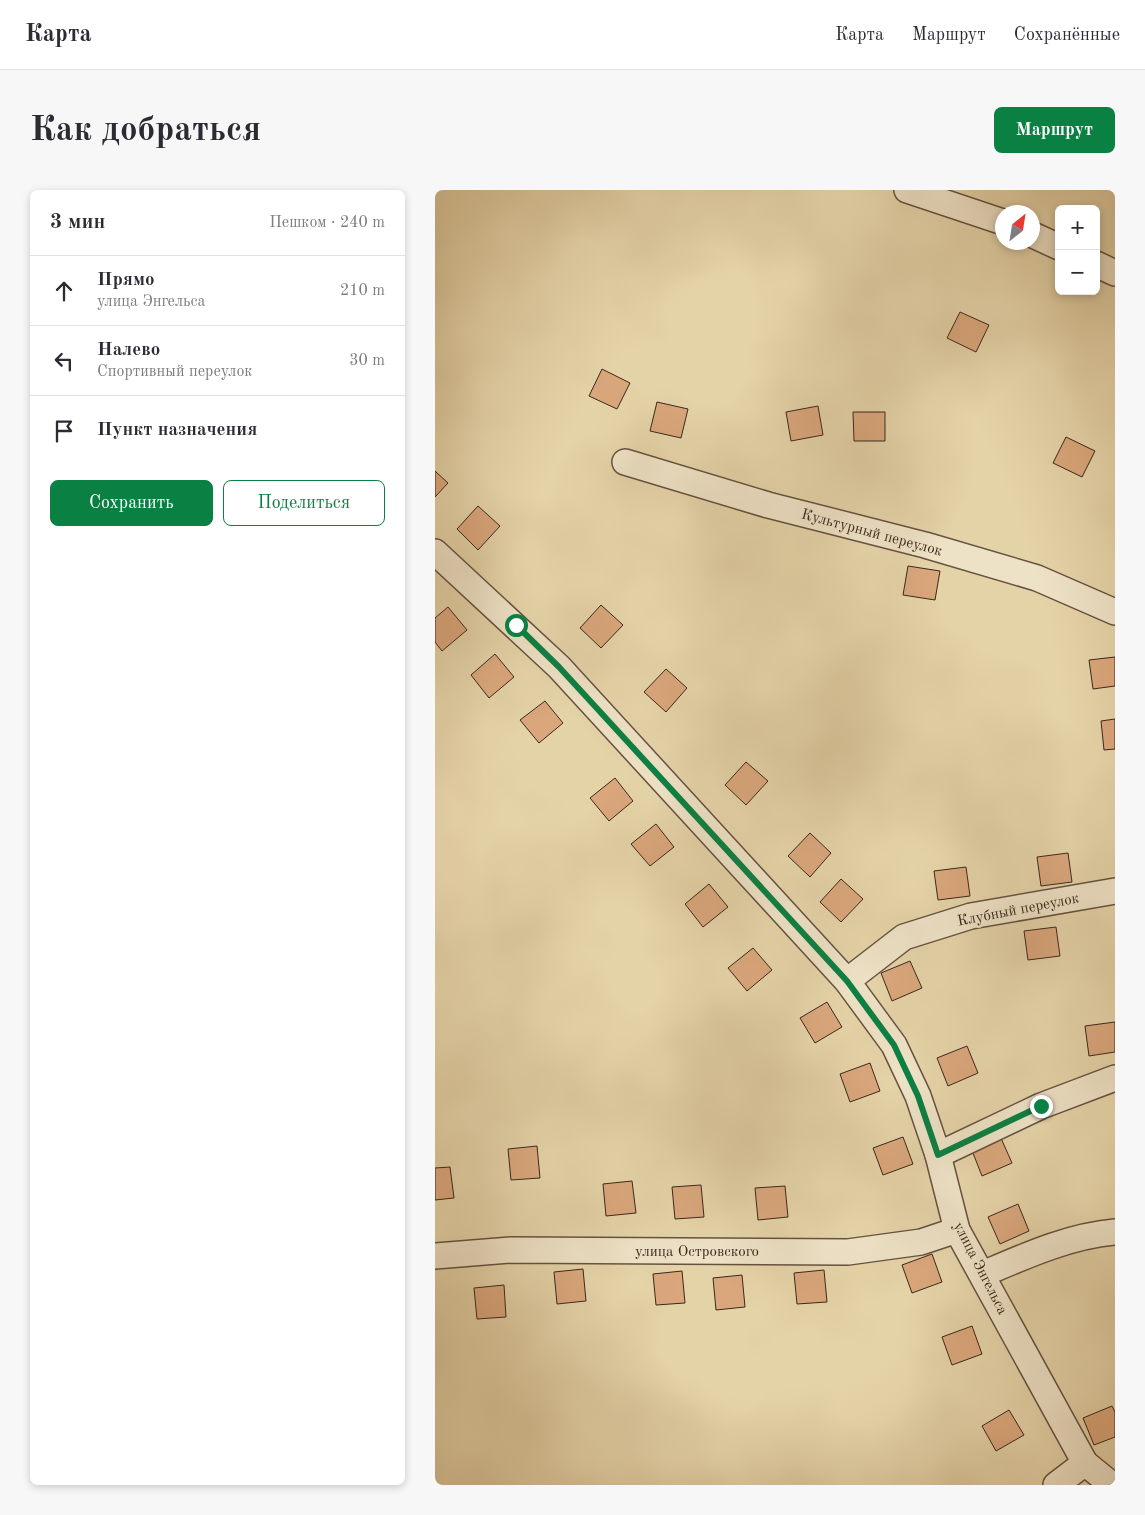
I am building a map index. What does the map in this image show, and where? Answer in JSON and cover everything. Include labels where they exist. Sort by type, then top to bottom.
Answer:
[{"type":"street","points":[[907,190],[995,219]]},
{"type":"street","points":[[1040,238],[1055,245]]},
{"type":"street","points":[[1100,266],[1115,273]]},
{"type":"street","name":"Культурный переулок","points":[[625,462],[768,505],[925,545],[1037,578],[1115,612]]},
{"type":"street","name":"улица Энгельса","points":[[435,552],[559,667],[847,981],[894,1045],[918,1096],[938,1155],[957,1230],[983,1274],[1085,1463],[1112,1485]]},
{"type":"street","name":"Клубный переулок","points":[[847,981],[904,937],[971,916],[1115,891]]},
{"type":"street","points":[[938,1155],[1041,1106],[1115,1078]]},
{"type":"street","name":"улица Островского","points":[[435,1256],[511,1250],[848,1252],[921,1242],[957,1230]]},
{"type":"street","points":[[983,1274],[1039,1251],[1094,1234],[1115,1232]]},
{"type":"street","points":[[1056,1485],[1085,1463]]},
{"type":"building","points":[[960,312],[989,325],[976,352],[947,338]]},
{"type":"building","points":[[602,369],[630,383],[617,409],[589,396]]},
{"type":"building","points":[[657,402],[688,409],[681,438],[650,431]]},
{"type":"building","points":[[818,406],[823,435],[791,441],[786,412]]},
{"type":"building","points":[[853,412],[885,412],[885,441],[854,441]]},
{"type":"building","points":[[1066,437],[1095,451],[1082,477],[1053,463]]},
{"type":"building","points":[[435,471],[448,483],[435,497]]},
{"type":"building","points":[[478,506],[500,526],[478,550],[457,529]]},
{"type":"building","points":[[908,566],[940,571],[935,600],[903,595]]},
{"type":"building","points":[[601,605],[623,625],[601,648],[580,628]]},
{"type":"building","points":[[448,607],[467,630],[442,651],[435,642],[435,618]]},
{"type":"building","points":[[495,654],[514,677],[489,698],[471,675]]},
{"type":"building","points":[[1115,657],[1115,686],[1093,689],[1089,660]]},
{"type":"building","points":[[666,669],[687,688],[666,712],[644,692]]},
{"type":"building","points":[[545,701],[563,723],[539,743],[520,720]]},
{"type":"building","points":[[1115,719],[1115,749],[1104,750],[1101,721]]},
{"type":"building","points":[[746,762],[768,781],[746,805],[725,785]]},
{"type":"building","points":[[615,778],[633,801],[609,821],[590,798]]},
{"type":"building","points":[[656,824],[674,847],[650,866],[631,844]]},
{"type":"building","points":[[810,833],[831,853],[810,877],[788,856]]},
{"type":"building","points":[[1068,853],[1072,882],[1041,886],[1037,857]]},
{"type":"building","points":[[966,867],[970,896],[938,900],[934,871]]},
{"type":"building","points":[[841,879],[863,899],[841,922],[820,902]]},
{"type":"building","points":[[709,884],[728,907],[703,927],[685,904]]},
{"type":"building","points":[[1056,927],[1060,956],[1028,960],[1024,931]]},
{"type":"building","points":[[753,948],[772,970],[747,991],[728,968]]},
{"type":"building","points":[[910,961],[922,988],[892,1001],[881,973]]},
{"type":"building","points":[[827,1002],[842,1027],[815,1043],[800,1018]]},
{"type":"building","points":[[1115,1022],[1115,1052],[1089,1056],[1085,1026]]},
{"type":"building","points":[[967,1046],[978,1073],[948,1086],[937,1058]]},
{"type":"building","points":[[870,1063],[880,1091],[850,1102],[840,1074]]},
{"type":"building","points":[[1000,1136],[1012,1163],[982,1176],[971,1148]]},
{"type":"building","points":[[903,1137],[913,1164],[883,1175],[873,1148]]},
{"type":"building","points":[[537,1146],[540,1178],[511,1180],[508,1149]]},
{"type":"building","points":[[450,1167],[454,1198],[435,1200],[435,1168]]},
{"type":"building","points":[[632,1181],[636,1213],[606,1216],[603,1184]]},
{"type":"building","points":[[701,1185],[704,1217],[675,1219],[672,1187]]},
{"type":"building","points":[[785,1186],[788,1217],[758,1220],[755,1188]]},
{"type":"building","points":[[1018,1204],[1029,1231],[1000,1244],[988,1217]]},
{"type":"building","points":[[932,1254],[942,1282],[912,1293],[902,1265]]},
{"type":"building","points":[[583,1269],[586,1301],[557,1304],[554,1272]]},
{"type":"building","points":[[824,1270],[827,1302],[797,1304],[794,1273]]},
{"type":"building","points":[[682,1271],[685,1303],[656,1305],[653,1274]]},
{"type":"building","points":[[742,1275],[745,1307],[716,1310],[713,1278]]},
{"type":"building","points":[[504,1285],[506,1317],[477,1319],[474,1288]]},
{"type":"building","points":[[972,1326],[982,1354],[952,1365],[942,1337]]},
{"type":"building","points":[[1112,1406],[1115,1412],[1115,1437],[1094,1445],[1083,1418]]},
{"type":"building","points":[[1009,1410],[1024,1435],[996,1451],[982,1426]]},
{"type":"route","points":[[516,625],[559,667],[847,981],[894,1045],[918,1096],[938,1155],[1041,1106]]}]
